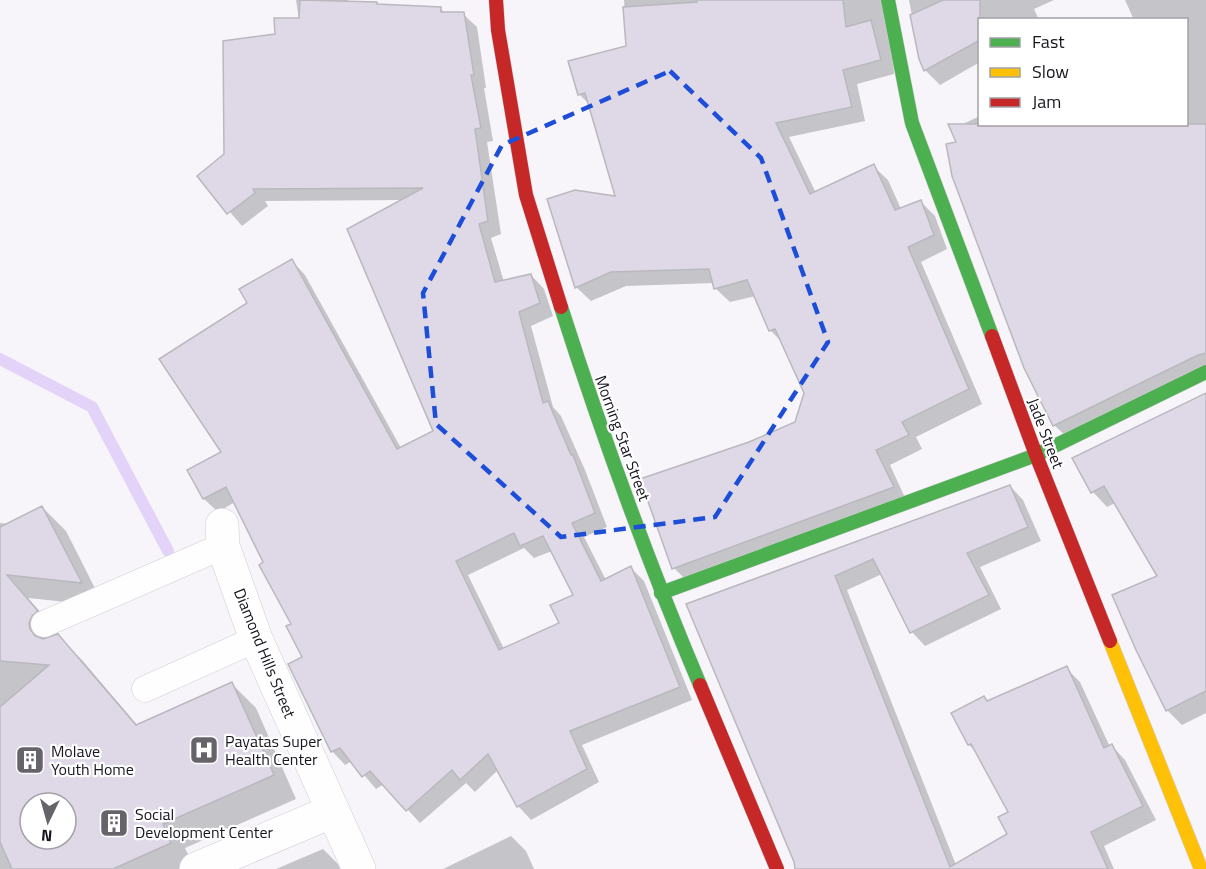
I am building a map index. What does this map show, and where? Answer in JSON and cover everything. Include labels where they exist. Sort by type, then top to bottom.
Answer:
[{"type":"street","name":"Morning Star Street","points":[[496,0],[498,30],[526,195],[584,379],[661,593],[777,869]]},
{"type":"street","name":"Jade Street","points":[[888,0],[912,123],[1036,455],[1201,869]]},
{"type":"street","points":[[661,593],[1036,455],[1206,372]]},
{"type":"street","name":"Diamond Hills Street","points":[[223,536],[256,639],[359,869]]},
{"type":"street","points":[[196,869],[333,811]]},
{"type":"lane","points":[[44,624],[223,536]]},
{"type":"lane","points":[[145,689],[256,639]]},
{"type":"highlighted area","points":[[670,71],[761,158],[828,342],[715,517],[561,537],[436,424],[423,293],[502,145]]},
{"type":"building","points":[[300,0],[377,2],[377,4],[441,7],[441,12],[464,12],[474,75],[471,75],[481,128],[475,129],[488,221],[479,224],[495,282],[531,274],[540,303],[519,312],[543,403],[548,401],[571,455],[573,455],[595,513],[572,523],[601,581],[631,566],[680,687],[570,731],[587,769],[517,807],[488,754],[460,780],[452,770],[406,811],[370,771],[362,777],[340,748],[331,752],[288,664],[302,657],[286,626],[291,624],[259,565],[263,562],[226,487],[203,499],[187,470],[221,452],[159,359],[247,303],[239,289],[292,259],[397,449],[433,431],[347,229],[423,188],[253,189],[255,193],[227,214],[197,176],[224,154],[223,41],[275,34],[274,18],[299,18]],"holes":[[[514,533],[520,546],[543,536],[573,595],[550,605],[559,623],[499,650],[456,561]]]},
{"type":"building","points":[[696,0],[843,0],[846,27],[871,20],[881,60],[843,70],[852,107],[776,123],[810,194],[874,164],[895,210],[921,200],[934,235],[908,247],[969,389],[902,422],[909,435],[876,450],[894,487],[672,569],[640,479],[749,442],[795,422],[804,393],[775,329],[769,331],[747,280],[714,289],[709,269],[611,272],[575,288],[547,199],[575,190],[615,196],[585,93],[578,95],[568,61],[626,46],[623,7],[697,2]]},
{"type":"building","points":[[943,0],[980,0],[978,41],[924,71],[919,59],[910,15]]},
{"type":"building","points":[[948,124],[1188,126],[1188,124],[1206,124],[1206,353],[1053,426],[1024,368],[952,176],[946,144],[956,142]]},
{"type":"building","points":[[1206,393],[1206,691],[1166,711],[1112,595],[1157,576],[1104,486],[1091,493],[1072,458]]},
{"type":"building","points":[[1010,485],[1028,527],[967,553],[989,595],[910,633],[873,559],[835,576],[950,867],[1007,834],[998,817],[1008,812],[971,744],[968,745],[951,713],[984,696],[987,701],[1067,666],[1104,748],[1112,744],[1143,806],[1091,832],[1108,869],[795,869],[686,604]]},
{"type":"building","points":[[42,506],[82,583],[7,575],[38,611],[29,623],[35,636],[43,639],[58,634],[136,725],[232,682],[274,775],[163,824],[171,843],[113,869],[12,869],[0,842],[0,707],[49,665],[0,661],[0,527]]},
{"type":"waterway","points":[[0,359],[92,407],[168,551]]},
{"type":"traffic: fast","points":[[888,0],[912,123],[992,336]]},
{"type":"traffic: fast","points":[[561,307],[626,498],[700,685]]},
{"type":"traffic: fast","points":[[661,593],[1036,455],[1206,372]]},
{"type":"traffic: slow","points":[[1110,641],[1201,869]]},
{"type":"traffic: jam","points":[[496,0],[498,30],[526,195],[561,307]]},
{"type":"traffic: jam","points":[[992,336],[1036,455],[1110,641]]},
{"type":"traffic: jam","points":[[700,685],[777,869]]},
{"type":"place","name":"Payatas Super Health Center","points":[[204,750]]},
{"type":"place","name":"Molave Youth Home","points":[[30,760]]},
{"type":"place","name":"Social Development Center","points":[[114,823]]}]
